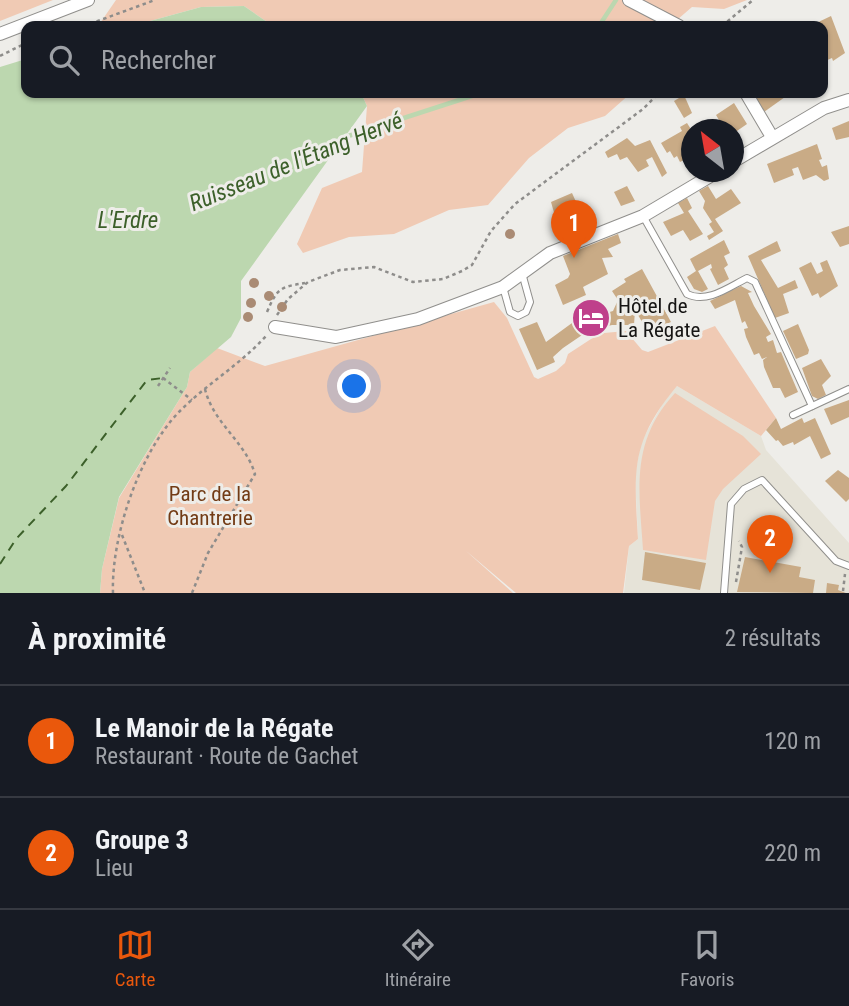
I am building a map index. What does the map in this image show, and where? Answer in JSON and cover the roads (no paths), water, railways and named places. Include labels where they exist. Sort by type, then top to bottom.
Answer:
[{"type":"street","points":[[34,21],[88,0]]},
{"type":"street","points":[[629,0],[669,21]]},
{"type":"street","points":[[0,34],[21,26]]},
{"type":"street","points":[[749,98],[772,137]]},
{"type":"street","points":[[744,154],[824,108],[849,100]]},
{"type":"street","points":[[275,327],[336,337],[418,319],[502,286],[550,253],[643,216],[700,182]]},
{"type":"lane","points":[[643,216],[687,294],[696,299],[709,297],[747,278],[755,282],[812,406]]},
{"type":"lane","points":[[502,286],[510,312],[518,316],[526,312],[530,302],[522,273]]},
{"type":"lane","points":[[793,415],[849,389]]},
{"type":"lane","points":[[724,593],[731,505],[744,489],[762,480],[836,561],[847,568]]},
{"type":"water","points":[[244,6],[266,21],[150,21],[201,7]]},
{"type":"water","name":"L'Erdre","points":[[21,61],[21,98],[363,98],[367,106],[241,281],[241,318],[231,337],[190,372],[187,387],[119,497],[102,569],[100,593],[0,593],[0,67]]},
{"type":"waterway","name":"Ruisseau de l'Étang Hervé","points":[[602,21],[616,0]]},
{"type":"waterway","name":"Ruisseau de l'Étang Hervé","points":[[339,139],[466,98]]},
{"type":"place","name":"Le Manoir de la Régate","points":[[574,258]]},
{"type":"place","name":"Hôtel de La Régate","points":[[591,318]]},
{"type":"place","name":"Groupe 3","points":[[770,573]]},
{"type":"park label","name":"Parc de la Chantrerie","points":[[210,506]]}]
